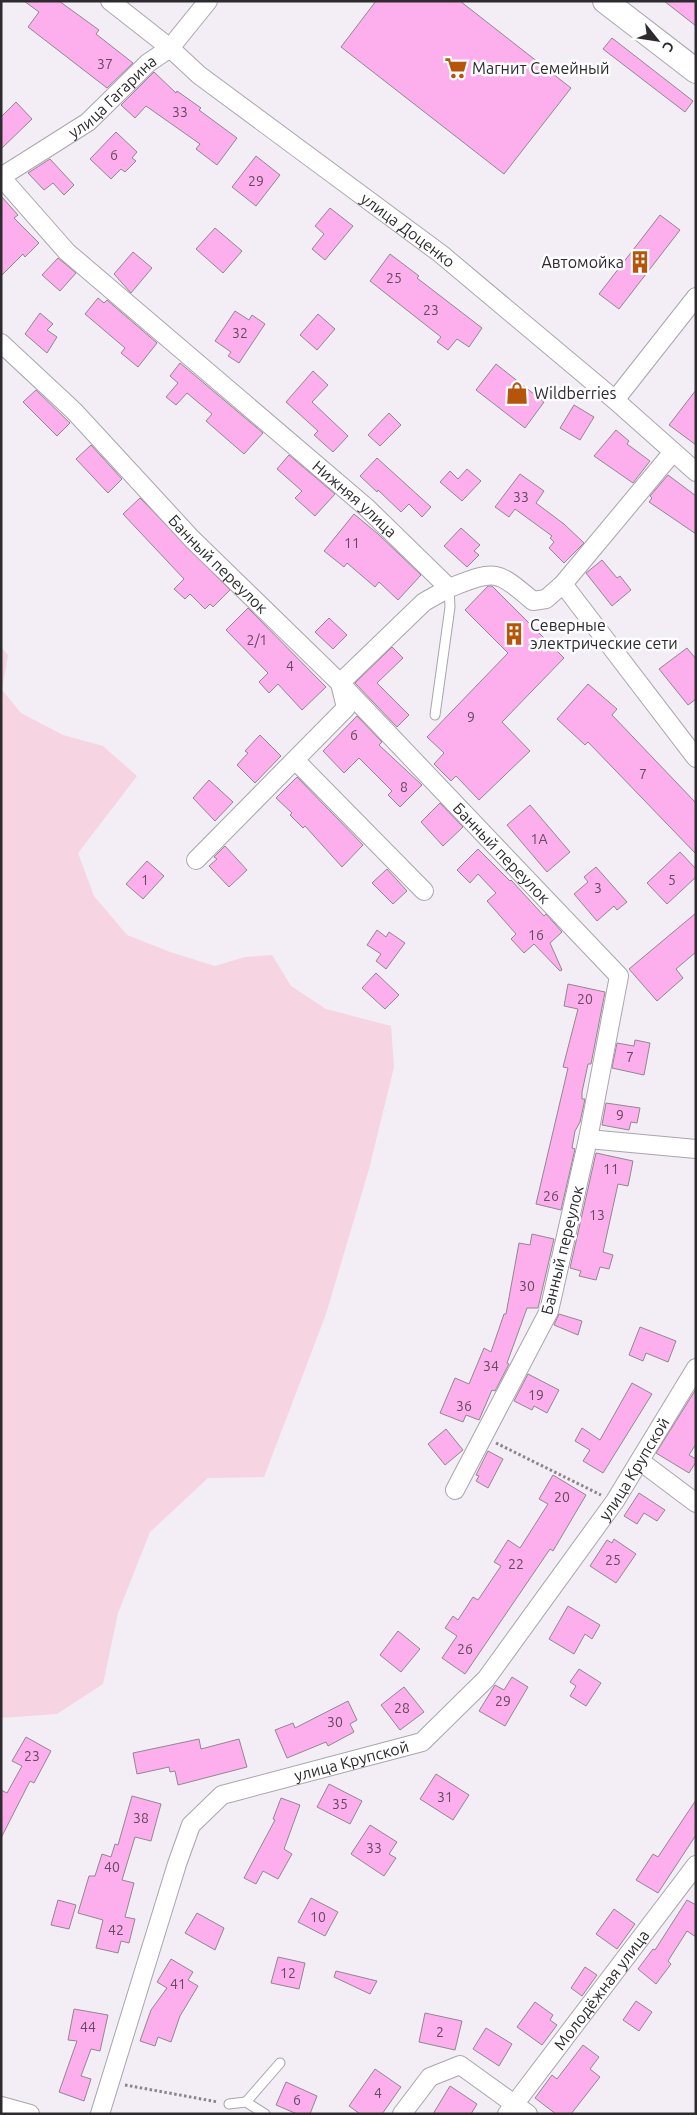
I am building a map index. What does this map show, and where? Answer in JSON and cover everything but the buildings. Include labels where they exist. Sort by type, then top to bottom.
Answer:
[{"type":"main road","points":[[605,1],[696,71]]},
{"type":"street","name":"улица Доценко","points":[[110,1],[170,48],[199,75],[441,254],[615,400],[696,472]]},
{"type":"street","name":"улица Гагарина","points":[[1,177],[88,122],[148,63],[170,48],[208,1]]},
{"type":"street","name":"Нижняя улица","points":[[1,177],[67,252],[366,507],[449,588]]},
{"type":"street","points":[[615,400],[696,297]]},
{"type":"street","name":"Банный переулок","points":[[1,343],[74,412],[192,539],[340,683],[619,976],[588,1140],[549,1312],[455,1490]]},
{"type":"street","points":[[196,860],[296,761],[346,708],[340,683],[424,602],[449,588],[491,574],[505,577],[533,601],[546,599],[563,584],[673,452]]},
{"type":"street","points":[[563,584],[696,758]]},
{"type":"street","points":[[296,761],[424,891]]},
{"type":"street","points":[[588,1140],[696,1149]]},
{"type":"street","name":"улица Крупской","points":[[100,2114],[176,1864],[190,1825],[222,1795],[422,1742],[486,1679],[615,1501],[696,1368]]},
{"type":"street","points":[[640,1461],[696,1503]]},
{"type":"street","name":"Молодёжная улица","points":[[516,2110],[696,1865]]},
{"type":"street","points":[[402,2114],[430,2077],[460,2065],[516,2110]]},
{"type":"street","points":[[1,2106],[30,2114]]},
{"type":"lane","points":[[434,715],[450,607],[449,588]]},
{"type":"lane","points":[[246,2102],[280,2063]]},
{"type":"lane","points":[[229,2104],[246,2102],[265,2114]]},
{"type":"path","points":[[484,1437],[615,1501]]},
{"type":"path","points":[[110,2082],[229,2104]]},
{"type":"shaded area","points":[[1,647],[8,655],[2,690],[21,713],[63,735],[103,746],[137,776],[78,853],[94,896],[127,935],[170,952],[215,966],[245,957],[272,955],[291,986],[326,1009],[391,1026],[394,1067],[369,1169],[326,1314],[264,1477],[208,1478],[150,1532],[118,1613],[103,1684],[57,1714],[1,1718]]},
{"type":"place","name":"Магнит Семейный","points":[[456,68]]},
{"type":"place","name":"Автомойка","points":[[640,262]]},
{"type":"place","name":"Wildberries","points":[[517,393]]},
{"type":"place","name":"Северные электрические сети","points":[[514,634]]}]
